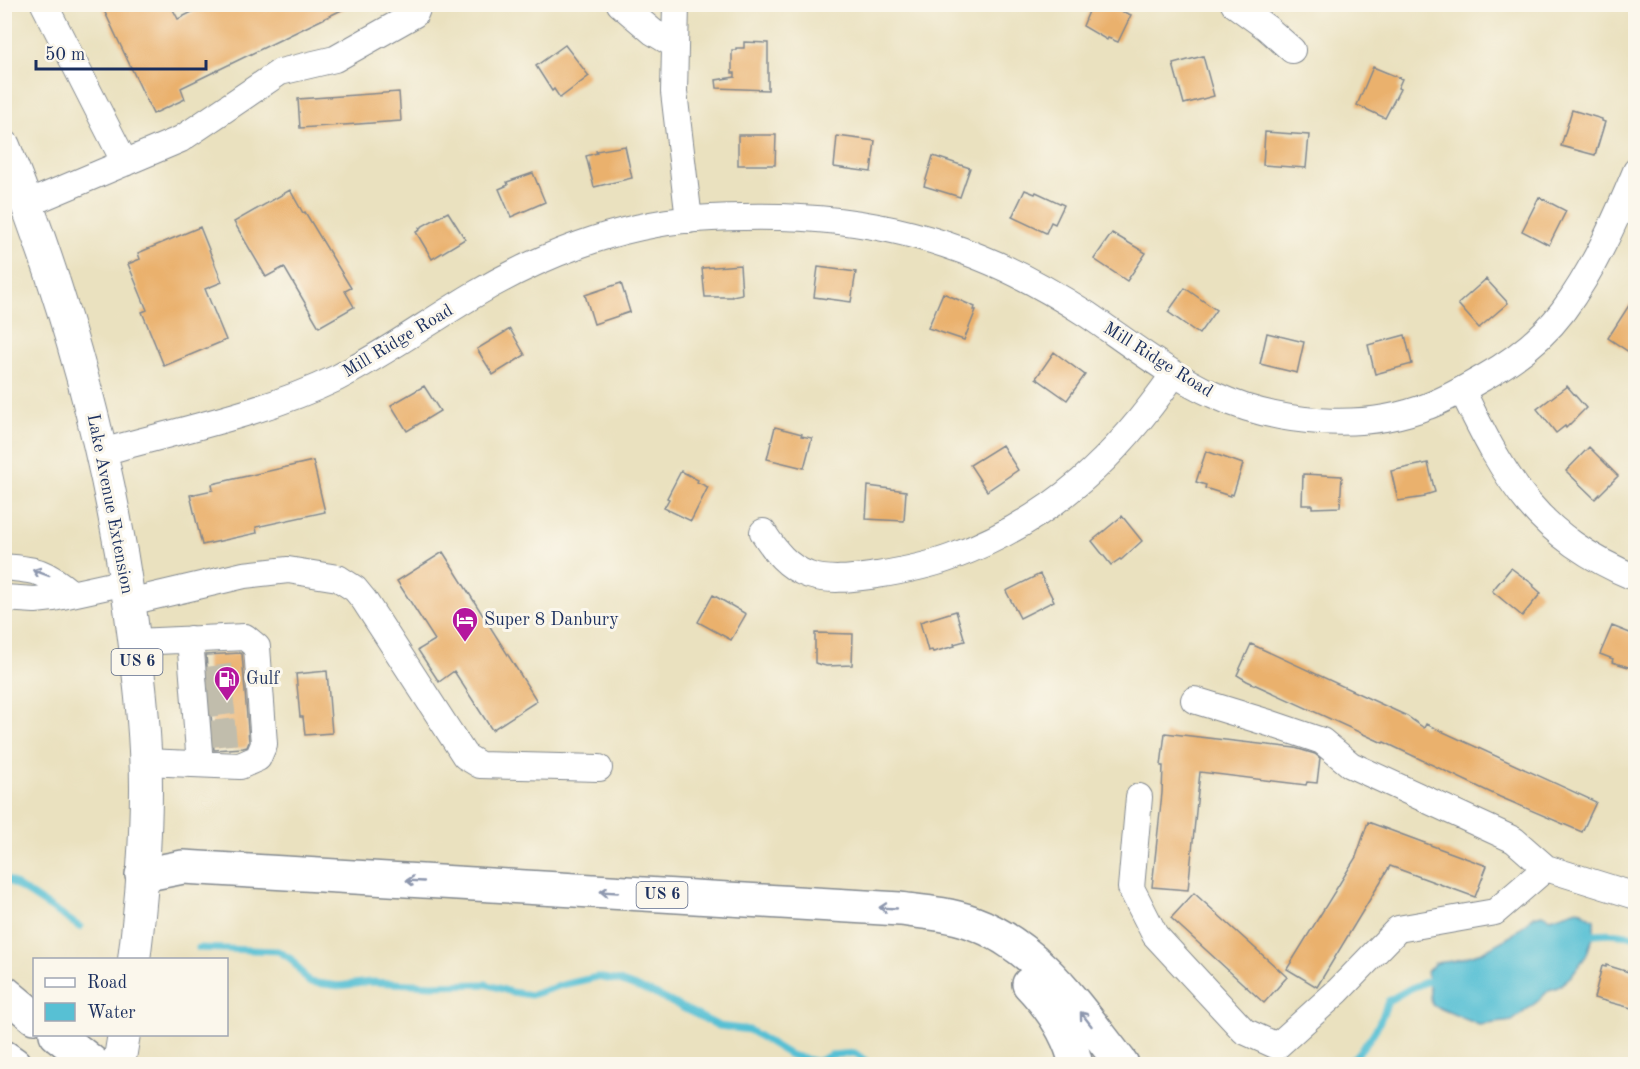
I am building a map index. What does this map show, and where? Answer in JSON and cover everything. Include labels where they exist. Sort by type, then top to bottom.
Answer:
[{"type":"highway","name":"US 6","points":[[142,875],[183,867],[888,908],[936,913],[971,922],[1002,936],[1033,957],[1059,984],[1122,1065]]},
{"type":"highway","points":[[142,875],[183,888],[874,928],[931,934],[964,942],[983,950],[1019,972],[1042,997],[1061,1026],[1076,1065]]},
{"type":"highway","points":[[4,992],[33,1016]]},
{"type":"highway","points":[[4,1057],[14,1065]]},
{"type":"main road","name":"Lake Avenue Extension","points":[[4,146],[27,204],[70,331],[87,389],[116,517],[135,642],[143,717],[146,788],[142,875]]},
{"type":"main road","name":"US 6","points":[[134,958],[142,875]]},
{"type":"main road","points":[[119,1065],[124,1036]]},
{"type":"street","points":[[44,4],[125,163]]},
{"type":"street","points":[[27,204],[181,139],[280,72],[335,59],[415,14],[419,4]]},
{"type":"street","points":[[620,4],[636,20],[674,44]]},
{"type":"street","points":[[676,4],[674,92],[689,220]]},
{"type":"street","points":[[1234,4],[1292,50]]},
{"type":"street","name":"Mill Ridge Road","points":[[102,452],[259,408],[320,386],[380,353],[475,294],[531,264],[585,242],[649,226],[689,220],[755,216],[803,216],[866,224],[922,237],[980,257],[1033,283],[1084,313],[1174,374],[1217,397],[1256,410],[1300,420],[1345,422],[1388,417],[1426,407],[1462,390],[1530,347],[1562,313],[1592,266],[1618,213],[1635,171]]},
{"type":"street","points":[[763,532],[775,551],[789,565],[828,579],[858,578],[951,558],[994,538],[1039,512],[1080,482],[1114,451],[1143,418],[1174,374]]},
{"type":"street","points":[[1462,390],[1488,444],[1528,505],[1583,552],[1635,578]]},
{"type":"street","points":[[4,567],[35,569],[50,575],[71,593]]},
{"type":"street","points":[[4,598],[35,600],[71,593],[128,592],[288,570],[338,578],[355,589],[364,600],[465,756],[480,765],[599,768]]},
{"type":"street","points":[[135,642],[245,637],[257,647],[252,686],[255,729],[264,744],[258,758],[240,766],[145,762]]},
{"type":"street","points":[[190,639],[201,692],[204,735],[200,764]]},
{"type":"street","points":[[1194,700],[1322,741],[1351,765],[1514,840],[1546,868],[1635,896]]},
{"type":"street","points":[[1138,797],[1131,888],[1155,935],[1244,1031],[1277,1046],[1338,991],[1398,929],[1495,912],[1546,868]]},
{"type":"water","points":[[1578,909],[1594,919],[1594,934],[1586,956],[1571,976],[1558,987],[1549,990],[1512,1021],[1479,1025],[1432,1005],[1427,972],[1435,963],[1453,961],[1482,952],[1511,936],[1534,916],[1542,914],[1551,918]]},
{"type":"building","points":[[101,4],[170,4],[178,19],[208,4],[354,4],[181,88],[185,99],[153,114]]},
{"type":"building","points":[[1092,4],[1125,4],[1121,11],[1131,15],[1118,42],[1108,38],[1107,40],[1083,26]]},
{"type":"building","points":[[744,42],[768,43],[768,90],[717,88],[716,80],[735,77],[735,73],[732,73],[732,50],[744,48]]},
{"type":"building","points":[[565,45],[589,76],[560,98],[554,89],[552,91],[536,66]]},
{"type":"building","points":[[1203,56],[1214,96],[1184,104],[1173,64]]},
{"type":"building","points":[[1373,67],[1402,79],[1398,88],[1400,89],[1385,118],[1357,105]]},
{"type":"building","points":[[399,92],[401,121],[300,128],[298,99]]},
{"type":"building","points":[[1572,110],[1605,122],[1595,155],[1561,146]]},
{"type":"building","points":[[1265,132],[1309,135],[1306,168],[1263,165]]},
{"type":"building","points":[[738,135],[776,135],[775,165],[738,165]]},
{"type":"building","points":[[837,136],[875,141],[871,172],[834,167]]},
{"type":"building","points":[[625,146],[632,178],[594,187],[586,156],[597,153],[596,151]]},
{"type":"building","points":[[933,156],[970,168],[960,197],[924,186]]},
{"type":"building","points":[[533,173],[545,202],[511,217],[499,189],[508,185],[507,182]]},
{"type":"building","points":[[290,190],[351,288],[345,291],[354,307],[319,327],[284,267],[266,277],[234,222]]},
{"type":"building","points":[[1025,190],[1035,194],[1036,192],[1064,205],[1055,224],[1051,222],[1046,233],[1012,217]]},
{"type":"building","points":[[1539,197],[1566,211],[1549,245],[1522,231]]},
{"type":"building","points":[[448,212],[465,239],[432,259],[416,232],[420,230],[419,228]]},
{"type":"building","points":[[200,227],[222,282],[205,289],[226,340],[164,366],[142,312],[147,310],[128,264],[140,259],[138,253]]},
{"type":"building","points":[[1112,233],[1146,253],[1127,281],[1094,259]]},
{"type":"building","points":[[740,265],[742,294],[732,297],[705,297],[702,268]]},
{"type":"building","points":[[818,267],[856,272],[851,302],[814,297]]},
{"type":"building","points":[[1486,279],[1508,303],[1479,328],[1458,304]]},
{"type":"building","points":[[621,283],[630,312],[594,324],[585,295]]},
{"type":"building","points":[[1185,288],[1216,310],[1199,334],[1168,312]]},
{"type":"building","points":[[943,293],[975,307],[974,310],[976,310],[964,340],[928,328]]},
{"type":"building","points":[[1635,296],[1635,356],[1608,338]]},
{"type":"building","points":[[510,329],[525,355],[493,375],[477,349]]},
{"type":"building","points":[[1267,333],[1304,342],[1297,373],[1260,364]]},
{"type":"building","points":[[1405,335],[1412,364],[1375,374],[1368,345]]},
{"type":"building","points":[[1054,352],[1085,375],[1067,400],[1036,378]]},
{"type":"building","points":[[424,386],[440,411],[407,431],[391,405]]},
{"type":"building","points":[[1567,386],[1586,408],[1566,428],[1565,426],[1556,433],[1537,409]]},
{"type":"building","points":[[775,427],[812,438],[804,468],[767,459]]},
{"type":"building","points":[[1002,445],[1018,470],[987,491],[970,465]]},
{"type":"building","points":[[1589,447],[1618,476],[1595,499],[1566,471]]},
{"type":"building","points":[[1206,451],[1243,464],[1233,495],[1205,488],[1206,485],[1196,482]]},
{"type":"building","points":[[313,461],[325,512],[256,527],[257,533],[202,545],[190,495],[213,490],[212,484]]},
{"type":"building","points":[[1428,463],[1435,492],[1425,497],[1398,501],[1391,471]]},
{"type":"building","points":[[681,471],[708,487],[691,521],[664,508]]},
{"type":"building","points":[[1303,474],[1342,476],[1340,507],[1312,508],[1312,505],[1302,505]]},
{"type":"building","points":[[868,486],[906,491],[904,521],[866,519]]},
{"type":"building","points":[[1122,516],[1142,541],[1121,560],[1111,565],[1092,541]]},
{"type":"building","points":[[443,552],[537,701],[492,730],[454,671],[439,682],[418,650],[435,640],[397,581]]},
{"type":"building","points":[[1511,568],[1541,593],[1522,616],[1492,591]]},
{"type":"building","points":[[1040,574],[1054,601],[1020,618],[1006,591]]},
{"type":"building","points":[[713,595],[746,614],[731,640],[698,622]]},
{"type":"building","points":[[956,611],[965,641],[933,652],[928,651],[920,622]]},
{"type":"building","points":[[1612,626],[1635,635],[1635,669],[1612,662],[1613,659],[1600,654]]},
{"type":"building","points":[[815,633],[853,634],[852,665],[826,666],[815,663]]},
{"type":"building","points":[[1251,644],[1407,716],[1424,728],[1426,724],[1596,802],[1582,832],[1247,681],[1237,675]]},
{"type":"building","name":"Gulf","points":[[242,654],[249,742],[247,747],[243,748],[214,750],[206,655]]},
{"type":"building","points":[[327,671],[332,733],[305,735],[303,717],[300,717],[296,674]]},
{"type":"building","points":[[1165,733],[1295,748],[1315,754],[1320,758],[1317,783],[1307,782],[1306,785],[1200,772],[1188,890],[1152,887],[1162,793],[1163,766],[1161,766]]},
{"type":"building","points":[[1368,822],[1487,866],[1475,897],[1390,866],[1317,987],[1287,969],[1356,857]]},
{"type":"building","points":[[1194,893],[1287,977],[1264,1003],[1171,918]]},
{"type":"building","points":[[1606,965],[1635,974],[1635,1009],[1594,998],[1602,966],[1606,967]]},
{"type":"waterway","points":[[4,877],[80,927]]},
{"type":"waterway","points":[[1585,935],[1610,933],[1636,937]]},
{"type":"waterway","points":[[199,948],[278,951],[291,959],[309,982],[339,986],[370,982],[432,985],[486,984],[511,992],[531,995],[597,977],[619,981],[655,994],[719,1026],[749,1030],[790,1055],[817,1062],[831,1055],[855,1053],[870,1064]]},
{"type":"waterway","points":[[1348,1064],[1372,1035],[1388,1001],[1436,978]]},
{"type":"tunnel","points":[[207,680],[244,675]]},
{"type":"tunnel","points":[[208,704],[246,699]]},
{"type":"tunnel","points":[[210,734],[247,730]]},
{"type":"place","name":"Super 8 Danbury","points":[[465,643]]},
{"type":"place","name":"Gulf","points":[[227,702]]}]
